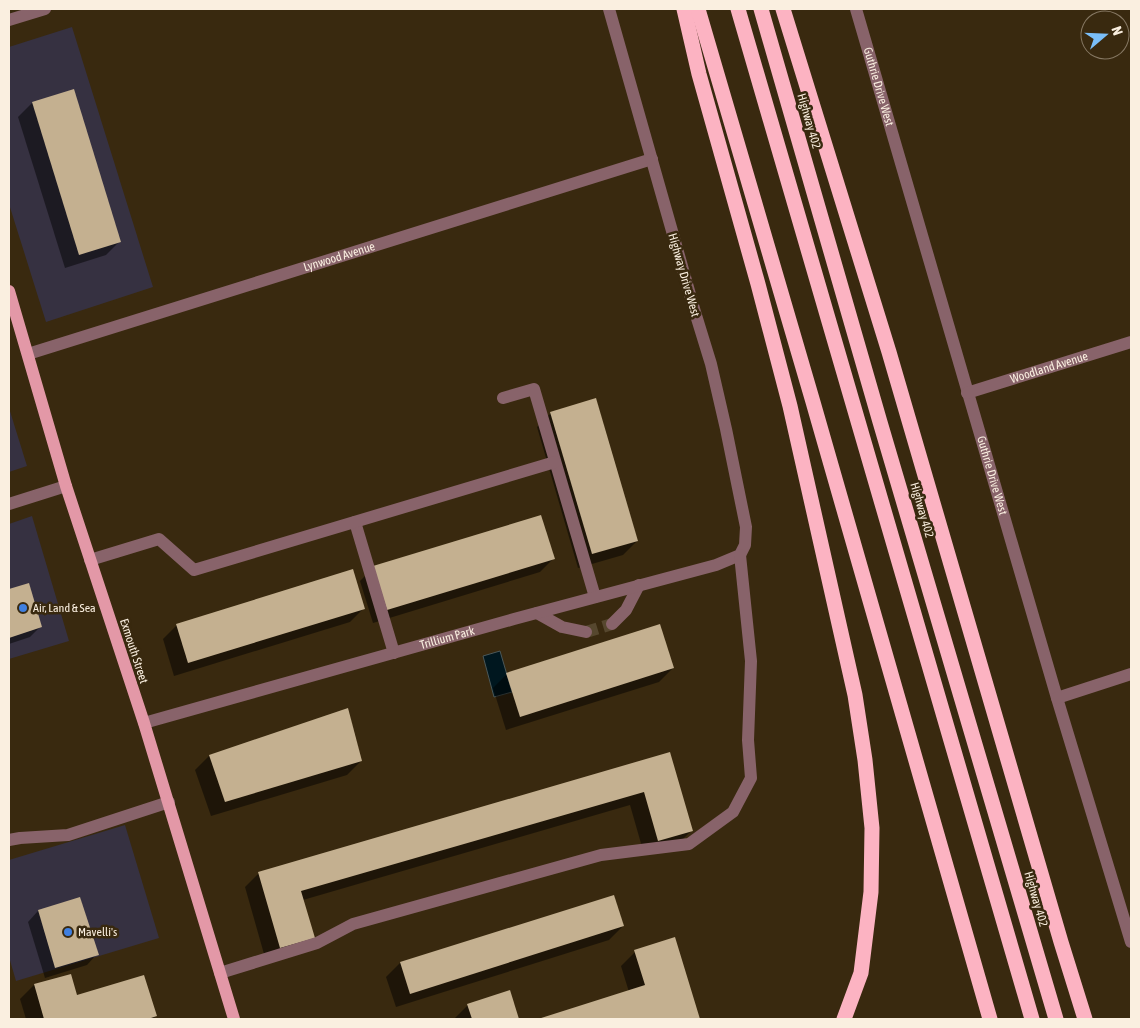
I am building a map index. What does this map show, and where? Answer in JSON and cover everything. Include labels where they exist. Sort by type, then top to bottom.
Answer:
[{"type":"highway","points":[[684,9],[698,74],[756,275],[790,406],[855,695],[865,760],[872,828],[871,892],[861,973],[844,1019]]},
{"type":"highway","points":[[698,9],[990,1019]]},
{"type":"highway","points":[[738,9],[1032,1019]]},
{"type":"highway","name":"Highway 402","points":[[762,9],[883,431],[1056,1019]]},
{"type":"highway","points":[[783,9],[889,352],[1085,1019]]},
{"type":"main road","name":"Exmouth Street","points":[[9,291],[66,486],[144,723],[234,1019]]},
{"type":"street","points":[[9,20],[45,9]]},
{"type":"street","name":"Highway Drive West","points":[[220,973],[317,943],[353,924],[601,856],[689,844],[733,812],[751,778],[748,740],[752,661],[742,550],[746,527],[711,364],[609,9]]},
{"type":"street","name":"Guthrie Drive West","points":[[856,9],[967,393],[1131,942]]},
{"type":"street","name":"Lynwood Avenue","points":[[28,354],[652,159]]},
{"type":"street","name":"Woodland Avenue","points":[[967,393],[1131,342]]},
{"type":"street","points":[[503,398],[534,389],[595,597]]},
{"type":"street","points":[[90,560],[158,540],[194,570],[555,462]]},
{"type":"street","points":[[9,504],[66,486]]},
{"type":"street","points":[[355,522],[394,652]]},
{"type":"street","name":"Trillium Park","points":[[144,723],[537,612],[716,565],[742,550]]},
{"type":"street","points":[[612,624],[626,610],[639,585]]},
{"type":"street","points":[[537,612],[562,627],[586,632]]},
{"type":"street","points":[[1057,698],[1131,674]]},
{"type":"street","points":[[9,840],[68,834],[168,802]]},
{"type":"shaded area","points":[[72,27],[153,287],[46,322],[9,204],[9,47]]},
{"type":"shaded area","points":[[9,408],[27,466],[9,472]]},
{"type":"shaded area","points":[[32,516],[69,641],[9,659],[9,524]]},
{"type":"shaded area","points":[[125,825],[159,938],[16,981],[9,957],[9,860]]},
{"type":"water","points":[[500,651],[512,692],[494,697],[483,656]]},
{"type":"building","points":[[74,89],[121,242],[79,255],[32,102]]},
{"type":"building","points":[[596,398],[638,541],[592,554],[550,412]]},
{"type":"building","points":[[541,515],[555,559],[387,610],[373,566]]},
{"type":"building","points":[[353,569],[365,609],[188,663],[176,624]]},
{"type":"building","name":"Air, Land & Sea","points":[[29,583],[42,627],[9,638],[9,589]]},
{"type":"building","points":[[660,624],[674,668],[520,717],[506,673]]},
{"type":"building","points":[[348,708],[362,761],[225,802],[209,755]]},
{"type":"building","points":[[670,752],[693,831],[658,841],[644,792],[301,891],[315,938],[280,948],[258,872]]},
{"type":"building","points":[[614,895],[624,926],[410,994],[400,962]]},
{"type":"building","name":"Mavelli's","points":[[80,897],[99,955],[55,968],[38,910]]},
{"type":"building","points":[[675,937],[700,1019],[538,1019],[645,985],[634,950]]},
{"type":"building","points":[[71,974],[77,995],[144,975],[157,1016],[148,1019],[44,1019],[34,984]]},
{"type":"building","points":[[510,990],[519,1019],[472,1019],[467,1004]]},
{"type":"tunnel","points":[[586,632],[612,624]]},
{"type":"place","name":"Air, Land & Sea","points":[[23,608]]},
{"type":"place","name":"Mavelli's","points":[[68,932]]}]
